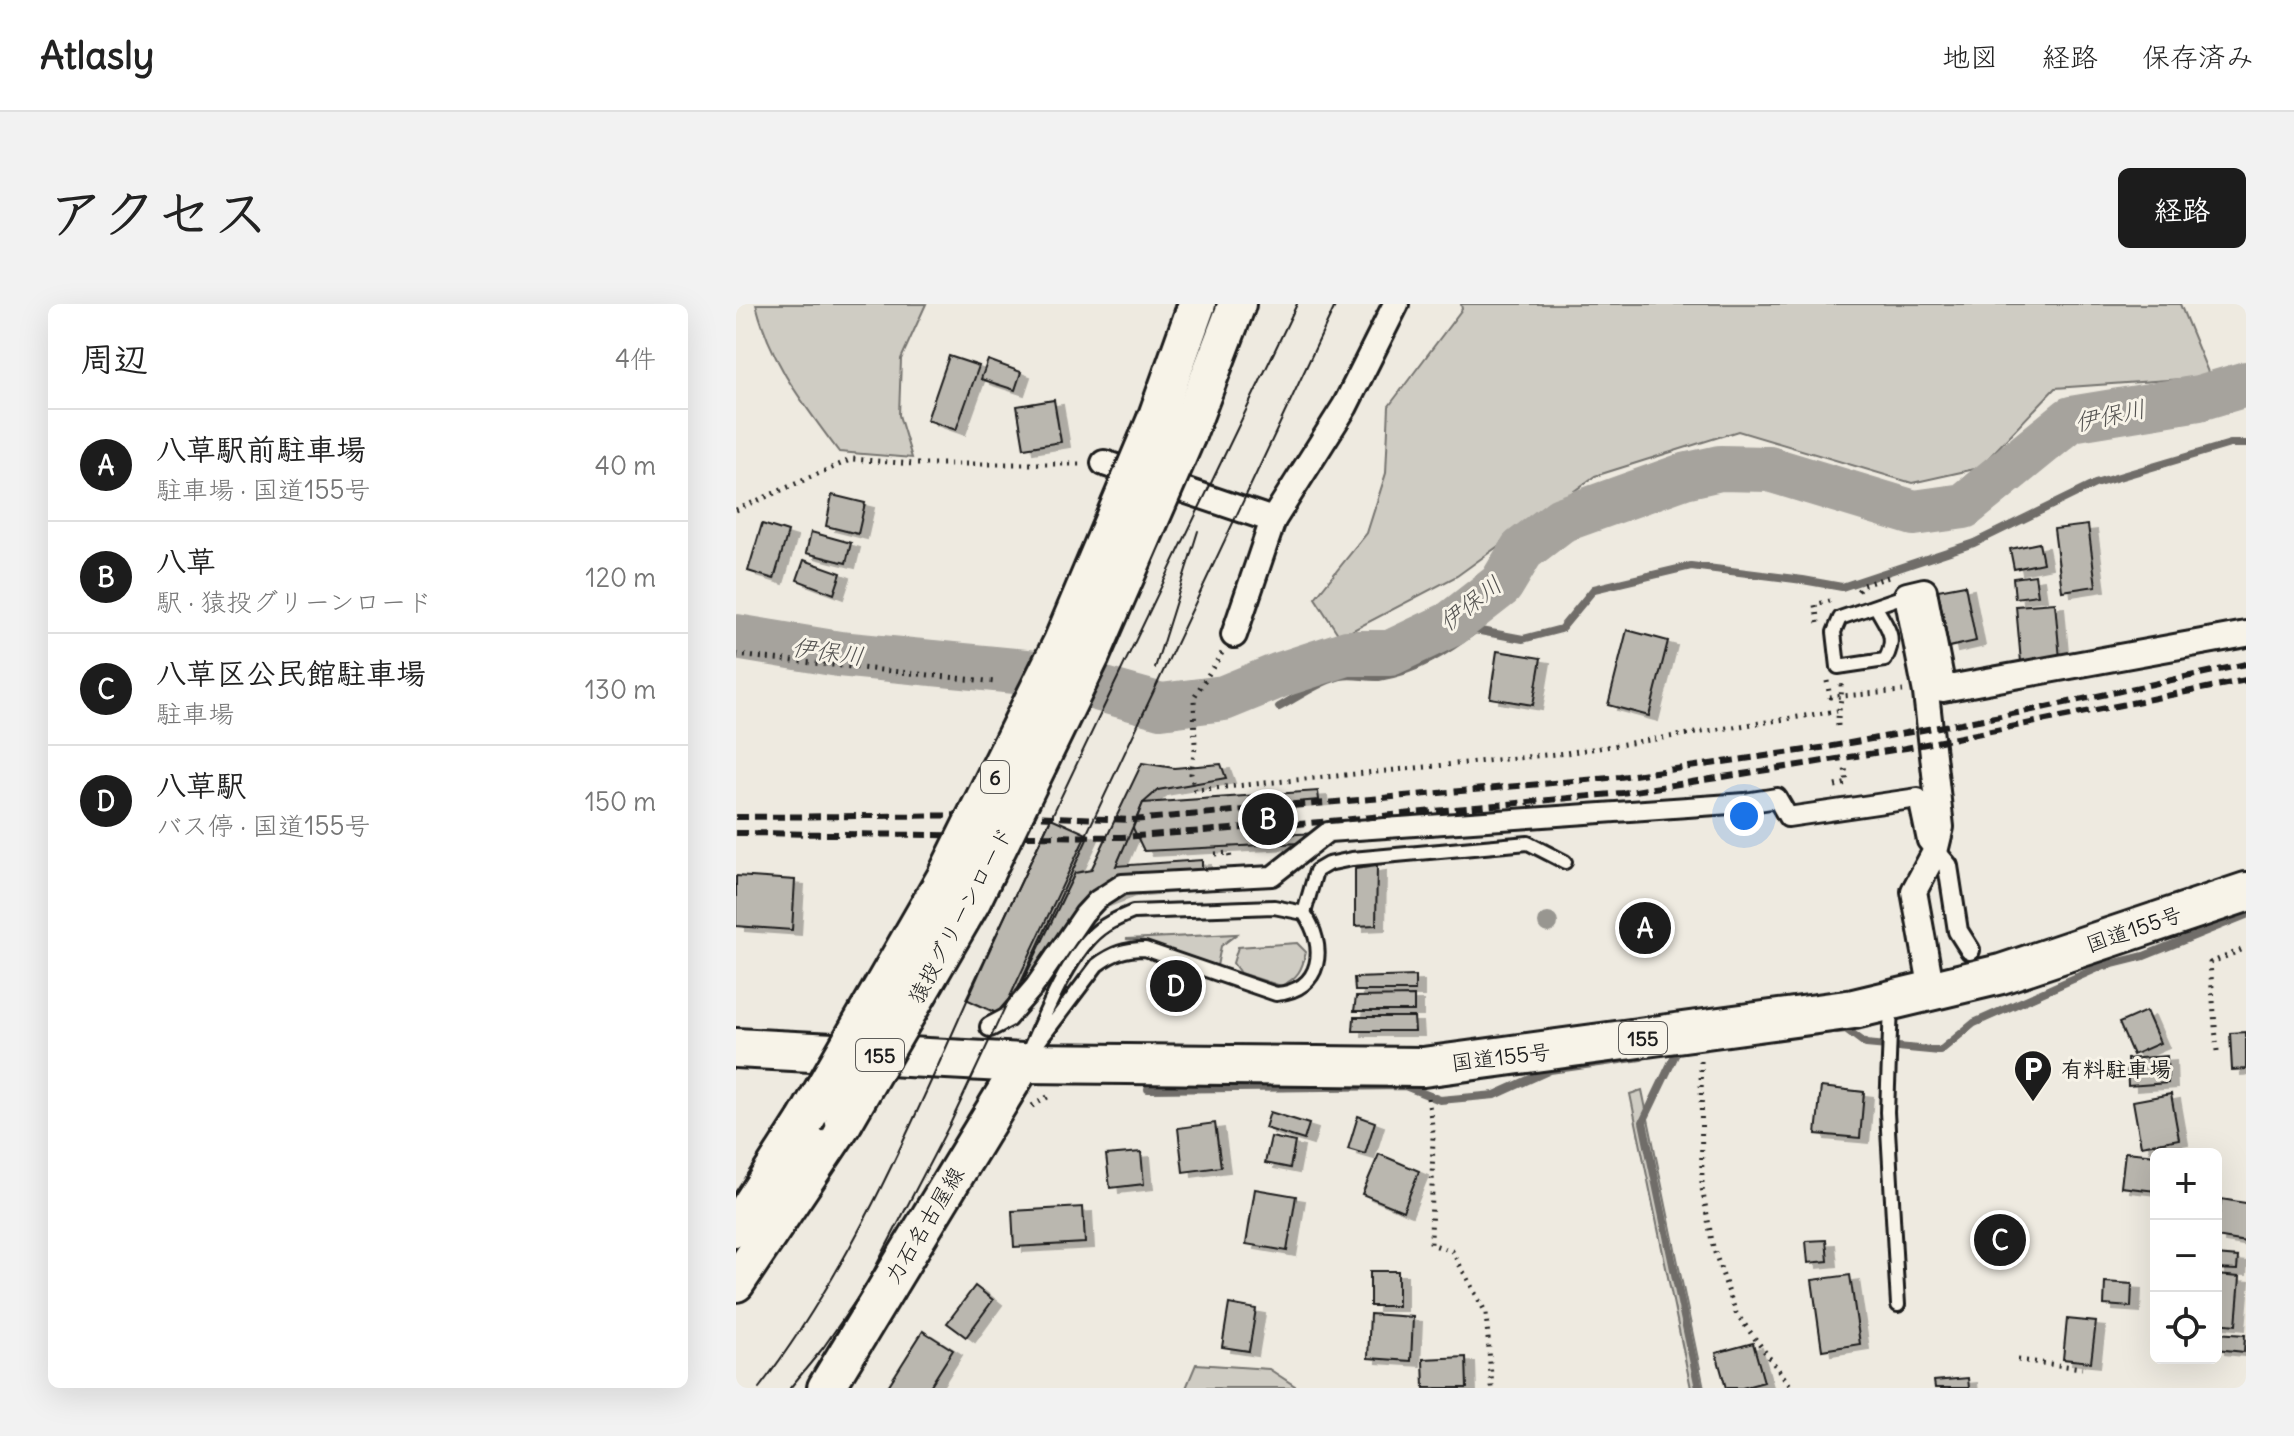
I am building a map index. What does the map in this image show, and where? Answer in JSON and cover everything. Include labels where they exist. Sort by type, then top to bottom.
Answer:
[{"type":"highway","name":"国道155号","points":[[736,1048],[1023,1063],[1423,1067],[1854,1009],[2001,974],[2246,892]]},
{"type":"main road","name":"猿投グリーンロード","points":[[736,1283],[835,1136],[972,901],[1091,656],[1172,427],[1197,304]]},
{"type":"main road","name":"猿投グリーンロード","points":[[736,1228],[805,1121],[945,878],[1062,642],[1237,304]]},
{"type":"main road","name":"力石名古屋線","points":[[826,1388],[1023,1063]]},
{"type":"main road","points":[[736,1301],[835,1136]]},
{"type":"street","points":[[1234,635],[1273,520],[1345,406],[1396,304]]},
{"type":"street","points":[[1104,463],[1273,520]]},
{"type":"street","points":[[1932,991],[1914,891],[1935,852],[1941,827],[1926,693],[1907,595],[1924,591],[1943,689],[2246,634]]},
{"type":"street","points":[[990,1027],[1007,1018],[1034,987],[1084,914],[1122,884],[1272,876],[1328,832],[1745,803],[1777,798],[1788,817],[1918,798],[1927,841],[1948,866],[1958,931],[1970,950]]},
{"type":"lane","points":[[1876,607],[1890,629],[1892,647],[1885,660],[1838,667],[1834,632],[1840,618],[1907,595]]},
{"type":"lane","points":[[1304,913],[1316,871],[1328,864],[1352,859],[1528,843],[1565,862]]},
{"type":"lane","points":[[1274,907],[1304,913],[1312,925],[1318,944],[1317,961],[1312,976],[1291,993],[1276,994],[1145,949],[1128,949],[1112,954],[1097,965],[1023,1063],[1084,944],[1115,919],[1133,912],[1274,907]]},
{"type":"lane","points":[[1891,1001],[1887,1112],[1898,1305]]},
{"type":"path","points":[[736,510],[852,459],[913,464],[1104,463]]},
{"type":"path","points":[[1234,635],[1194,697],[1195,747],[1191,774],[1195,790],[1566,753],[1837,711]]},
{"type":"path","points":[[736,655],[996,682]]},
{"type":"path","points":[[1838,667],[1843,700],[1837,711],[1838,726]]},
{"type":"path","points":[[1215,854],[1229,853]]},
{"type":"path","points":[[2217,1051],[2210,963],[2246,948]]},
{"type":"path","points":[[1702,1030],[1702,1188],[1713,1247],[1736,1313],[1792,1388]]},
{"type":"path","points":[[1423,1067],[1433,1132],[1431,1244],[1452,1251],[1486,1313],[1492,1388]]},
{"type":"path","points":[[2018,1360],[2082,1368]]},
{"type":"shaded area","points":[[756,304],[926,304],[901,359],[899,415],[912,458],[839,452],[779,364]]},
{"type":"shaded area","points":[[1461,304],[2180,304],[2210,377],[2055,388],[1979,468],[1912,483],[1738,431],[1595,476],[1457,576],[1340,637],[1315,598],[1367,533],[1386,473],[1389,406],[1462,309]]},
{"type":"shaded area","points":[[1237,934],[1221,946],[1217,966],[1144,941],[1126,939]]},
{"type":"shaded area","points":[[1297,943],[1306,952],[1303,964],[1292,980],[1281,986],[1240,973],[1233,963],[1238,947]]},
{"type":"shaded area","points":[[1642,1090],[1704,1388],[1691,1388],[1630,1094]]},
{"type":"shaded area","points":[[1196,1364],[1269,1369],[1298,1388],[1186,1388]]},
{"type":"building","points":[[949,356],[979,366],[956,430],[927,420]]},
{"type":"building","points":[[988,360],[1021,372],[1015,390],[981,379]]},
{"type":"building","points":[[1054,400],[1061,442],[1024,448],[1017,406]]},
{"type":"building","points":[[832,495],[865,503],[858,534],[826,526]]},
{"type":"building","points":[[762,524],[788,532],[774,579],[748,571]]},
{"type":"building","points":[[2088,525],[2096,586],[2062,591],[2054,529]]},
{"type":"building","points":[[811,532],[851,543],[846,563],[806,553]]},
{"type":"building","points":[[2039,543],[2043,563],[2014,569],[2010,549]]},
{"type":"building","points":[[804,560],[841,573],[834,594],[797,580]]},
{"type":"building","points":[[2035,575],[2038,595],[2015,598],[2013,578]]},
{"type":"building","points":[[1965,585],[1976,641],[1949,647],[1938,590]]},
{"type":"building","points":[[2055,603],[2060,659],[2021,662],[2016,606]]},
{"type":"building","points":[[1627,630],[1668,641],[1649,716],[1608,705]]},
{"type":"building","points":[[1497,651],[1541,658],[1533,705],[1490,698]]},
{"type":"building","points":[[1142,763],[1174,768],[1221,764],[1226,778],[1158,790],[1143,803],[1116,866],[1202,860],[1202,884],[1127,891],[1079,909],[1039,984],[1023,981],[1075,873],[1091,870]]},
{"type":"building","points":[[1318,791],[1319,800],[1248,806],[1258,823],[1250,836],[1320,833],[1320,842],[1144,851],[1133,828],[1143,803]]},
{"type":"building","points":[[1051,818],[1089,835],[1005,1017],[966,999]]},
{"type":"building","points":[[1377,866],[1376,925],[1355,926],[1355,869]]},
{"type":"building","points":[[736,876],[795,880],[792,930],[736,926]]},
{"type":"building","points":[[1415,976],[1415,991],[1355,991],[1354,978]]},
{"type":"building","points":[[1414,996],[1414,1011],[1354,1011],[1356,997]]},
{"type":"building","points":[[2146,1011],[2160,1043],[2133,1055],[2119,1023]]},
{"type":"building","points":[[1354,1017],[1414,1017],[1415,1031],[1353,1031]]},
{"type":"building","points":[[2246,1032],[2246,1069],[2232,1070],[2230,1033]]},
{"type":"building","points":[[2167,1056],[2168,1083],[2128,1086],[2127,1059]]},
{"type":"building","points":[[1821,1087],[1864,1092],[1860,1138],[1816,1134]]},
{"type":"building","points":[[2171,1094],[2179,1139],[2141,1146],[2133,1101]]},
{"type":"building","points":[[1270,1112],[1309,1124],[1304,1140],[1265,1128]]},
{"type":"building","points":[[1358,1116],[1375,1122],[1365,1154],[1348,1149]]},
{"type":"building","points":[[1215,1123],[1221,1167],[1183,1172],[1178,1128]]},
{"type":"building","points":[[1271,1137],[1295,1142],[1290,1168],[1265,1163]]},
{"type":"building","points":[[1141,1152],[1144,1184],[1110,1188],[1106,1155]]},
{"type":"building","points":[[2125,1152],[2150,1154],[2150,1190],[2121,1187]]},
{"type":"building","points":[[1379,1154],[1419,1171],[1403,1211],[1362,1194]]},
{"type":"building","points":[[1255,1189],[1296,1196],[1287,1251],[1246,1244]]},
{"type":"building","points":[[2222,1199],[2246,1203],[2246,1242],[2222,1238]]},
{"type":"building","points":[[1083,1207],[1085,1243],[1014,1247],[1012,1211]]},
{"type":"building","points":[[1826,1240],[1828,1261],[1808,1263],[1806,1241]]},
{"type":"building","points":[[2222,1256],[2238,1257],[2237,1270],[2222,1269]]},
{"type":"building","points":[[1370,1271],[1398,1271],[1398,1306],[1370,1306]]},
{"type":"building","points":[[1850,1275],[1860,1344],[1822,1350],[1812,1280]]},
{"type":"building","points":[[2222,1276],[2240,1277],[2236,1325],[2222,1324]]},
{"type":"building","points":[[2105,1282],[2132,1284],[2131,1307],[2104,1305]]},
{"type":"building","points":[[975,1286],[993,1300],[966,1337],[947,1323]]},
{"type":"building","points":[[1229,1304],[1256,1309],[1249,1351],[1222,1347]]},
{"type":"building","points":[[1370,1314],[1413,1317],[1411,1361],[1368,1358]]},
{"type":"building","points":[[2067,1319],[2096,1322],[2091,1362],[2063,1359]]},
{"type":"building","points":[[923,1331],[953,1350],[929,1388],[887,1388]]},
{"type":"building","points":[[2222,1333],[2245,1335],[2244,1352],[2222,1350]]},
{"type":"building","points":[[1753,1343],[1764,1382],[1742,1388],[1726,1388],[1716,1353]]},
{"type":"building","points":[[1466,1357],[1467,1388],[1424,1388],[1423,1359]]},
{"type":"building","points":[[1968,1378],[1969,1388],[1935,1388],[1934,1381]]},
{"type":"waterway","name":"伊保川","points":[[736,637],[839,654],[1047,674],[1161,706],[1224,698],[1347,653],[1390,653],[1451,624],[1501,585],[1522,550],[1561,520],[1684,476],[1720,468],[1769,469],[1914,513],[1964,506],[2071,419],[2199,398],[2246,384]]},
{"type":"waterway","points":[[1279,707],[1341,676],[1379,677],[1405,670],[1442,653],[1475,630],[1523,639],[1561,629],[1594,589],[1691,566],[1842,587],[1974,543],[2095,484],[2230,444],[2246,444]]},
{"type":"waterway","points":[[1837,1030],[1846,1029],[1866,1044],[1940,1051],[1974,1023],[2100,967],[2144,956],[2246,915]]},
{"type":"waterway","points":[[1677,1051],[1643,1122],[1699,1388]]},
{"type":"waterway","points":[[1148,1089],[1405,1086],[1440,1100],[1495,1095],[1550,1070],[1641,1057]]},
{"type":"tram line","points":[[759,1388],[798,1334],[865,1219],[1006,914],[1297,304]]},
{"type":"tram line","points":[[790,1388],[823,1348],[865,1287],[951,1122],[1336,304]]},
{"type":"tram line","points":[[1155,668],[1198,531]]},
{"type":"railway","points":[[736,817],[1001,815],[1132,820],[1620,777],[1827,747],[2023,712],[2246,664]]},
{"type":"railway","points":[[736,833],[1122,837],[1299,824],[1622,793],[1906,748],[2246,680]]},
{"type":"place","name":"八草","points":[[1268,819]]},
{"type":"place","name":"八草駅前駐車場","points":[[1645,928]]},
{"type":"place","name":"八草駅","points":[[1176,986]]},
{"type":"place","name":"有料駐車場","points":[[2033,1103]]},
{"type":"place","name":"八草区公民館駐車場","points":[[2000,1240]]}]
